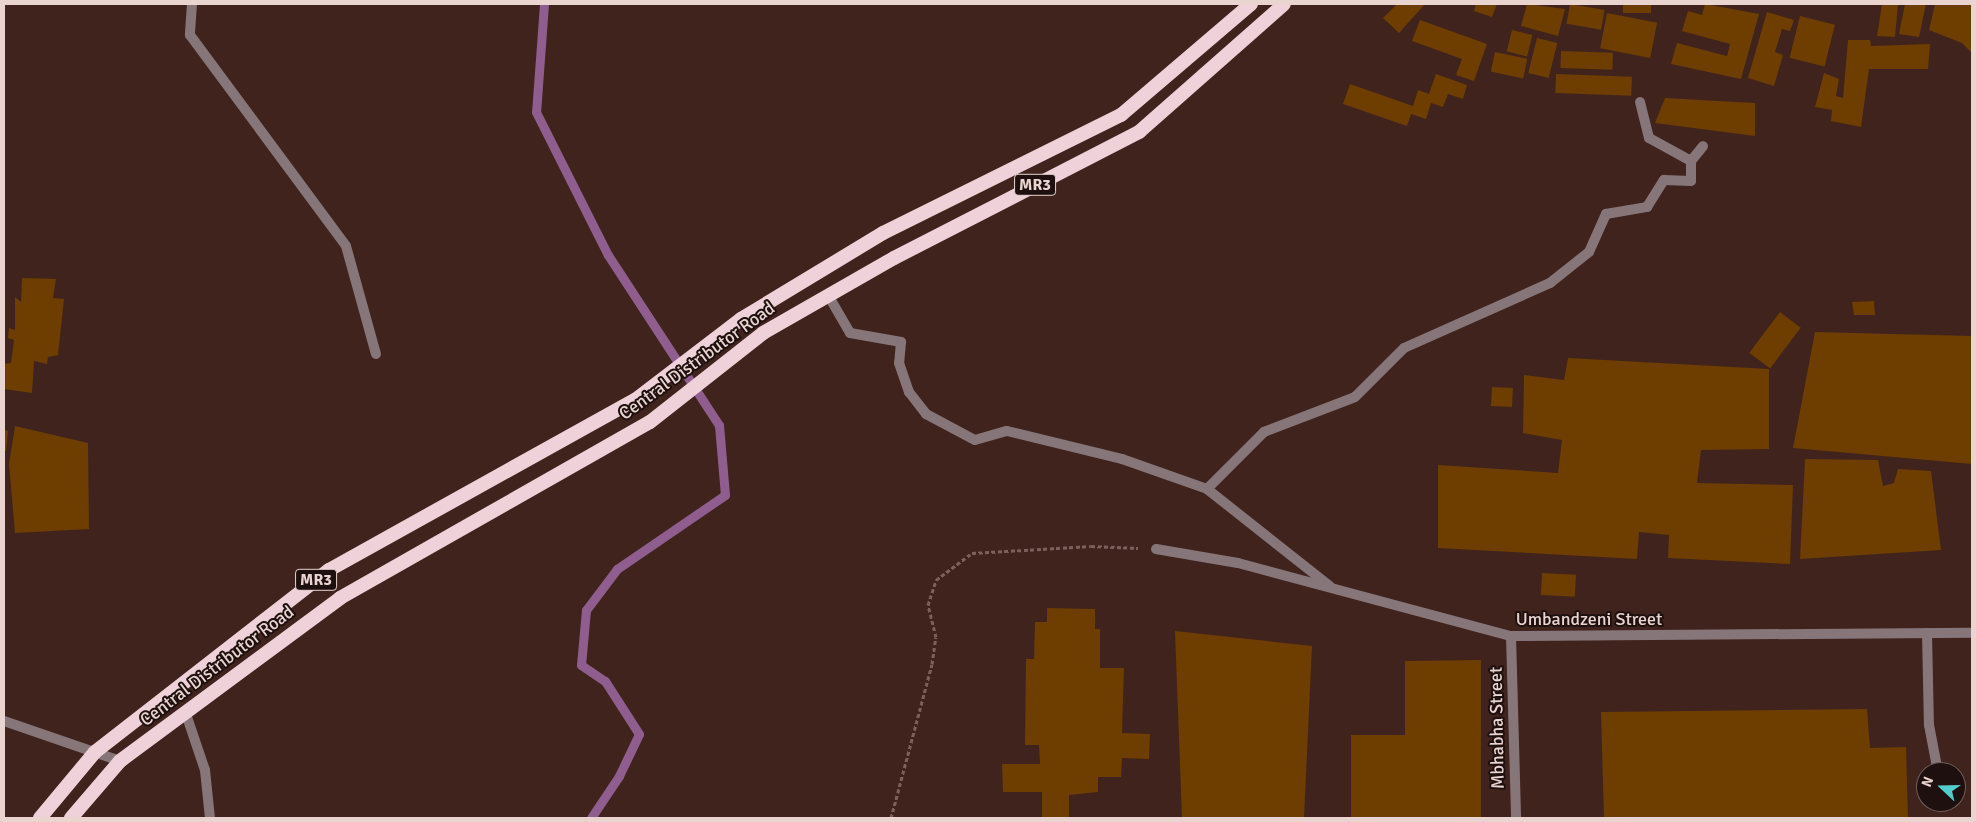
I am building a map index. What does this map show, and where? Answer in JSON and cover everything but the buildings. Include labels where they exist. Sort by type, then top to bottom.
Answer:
[{"type":"highway","name":"Central Distributor Road","points":[[40,818],[95,752],[330,570],[635,400],[740,319],[883,233],[1121,115],[1251,4]]},
{"type":"highway","name":"Central Distributor Road","points":[[71,818],[120,760],[186,714],[340,598],[650,422],[763,333],[828,296],[1139,132],[1284,4]]},
{"type":"street","points":[[192,4],[190,34],[346,246],[376,354]]},
{"type":"street","points":[[1640,102],[1649,138],[1691,161]]},
{"type":"street","points":[[1207,489],[1264,432],[1355,397],[1404,348],[1550,283],[1589,252],[1606,214],[1647,207],[1664,180],[1691,181],[1691,161],[1703,146]]},
{"type":"street","points":[[828,296],[850,333],[901,342],[899,363],[909,392],[926,414],[975,440],[1006,431],[1122,458],[1207,489],[1334,589]]},
{"type":"street","name":"Umbandzeni Street","points":[[1156,550],[1238,563],[1511,636],[1972,633]]},
{"type":"street","points":[[1928,634],[1929,725],[1936,762]]},
{"type":"street","name":"Mbhabha Street","points":[[1511,636],[1516,818]]},
{"type":"street","points":[[186,714],[205,770],[210,818]]},
{"type":"street","points":[[4,721],[120,760]]},
{"type":"path","points":[[891,818],[932,664],[936,637],[928,605],[936,580],[972,553],[1091,546],[1156,550]]},
{"type":"waterway","points":[[544,4],[536,112],[608,255],[719,425],[725,495],[617,569],[586,610],[581,665],[605,681],[639,734],[619,776],[591,818]]}]
